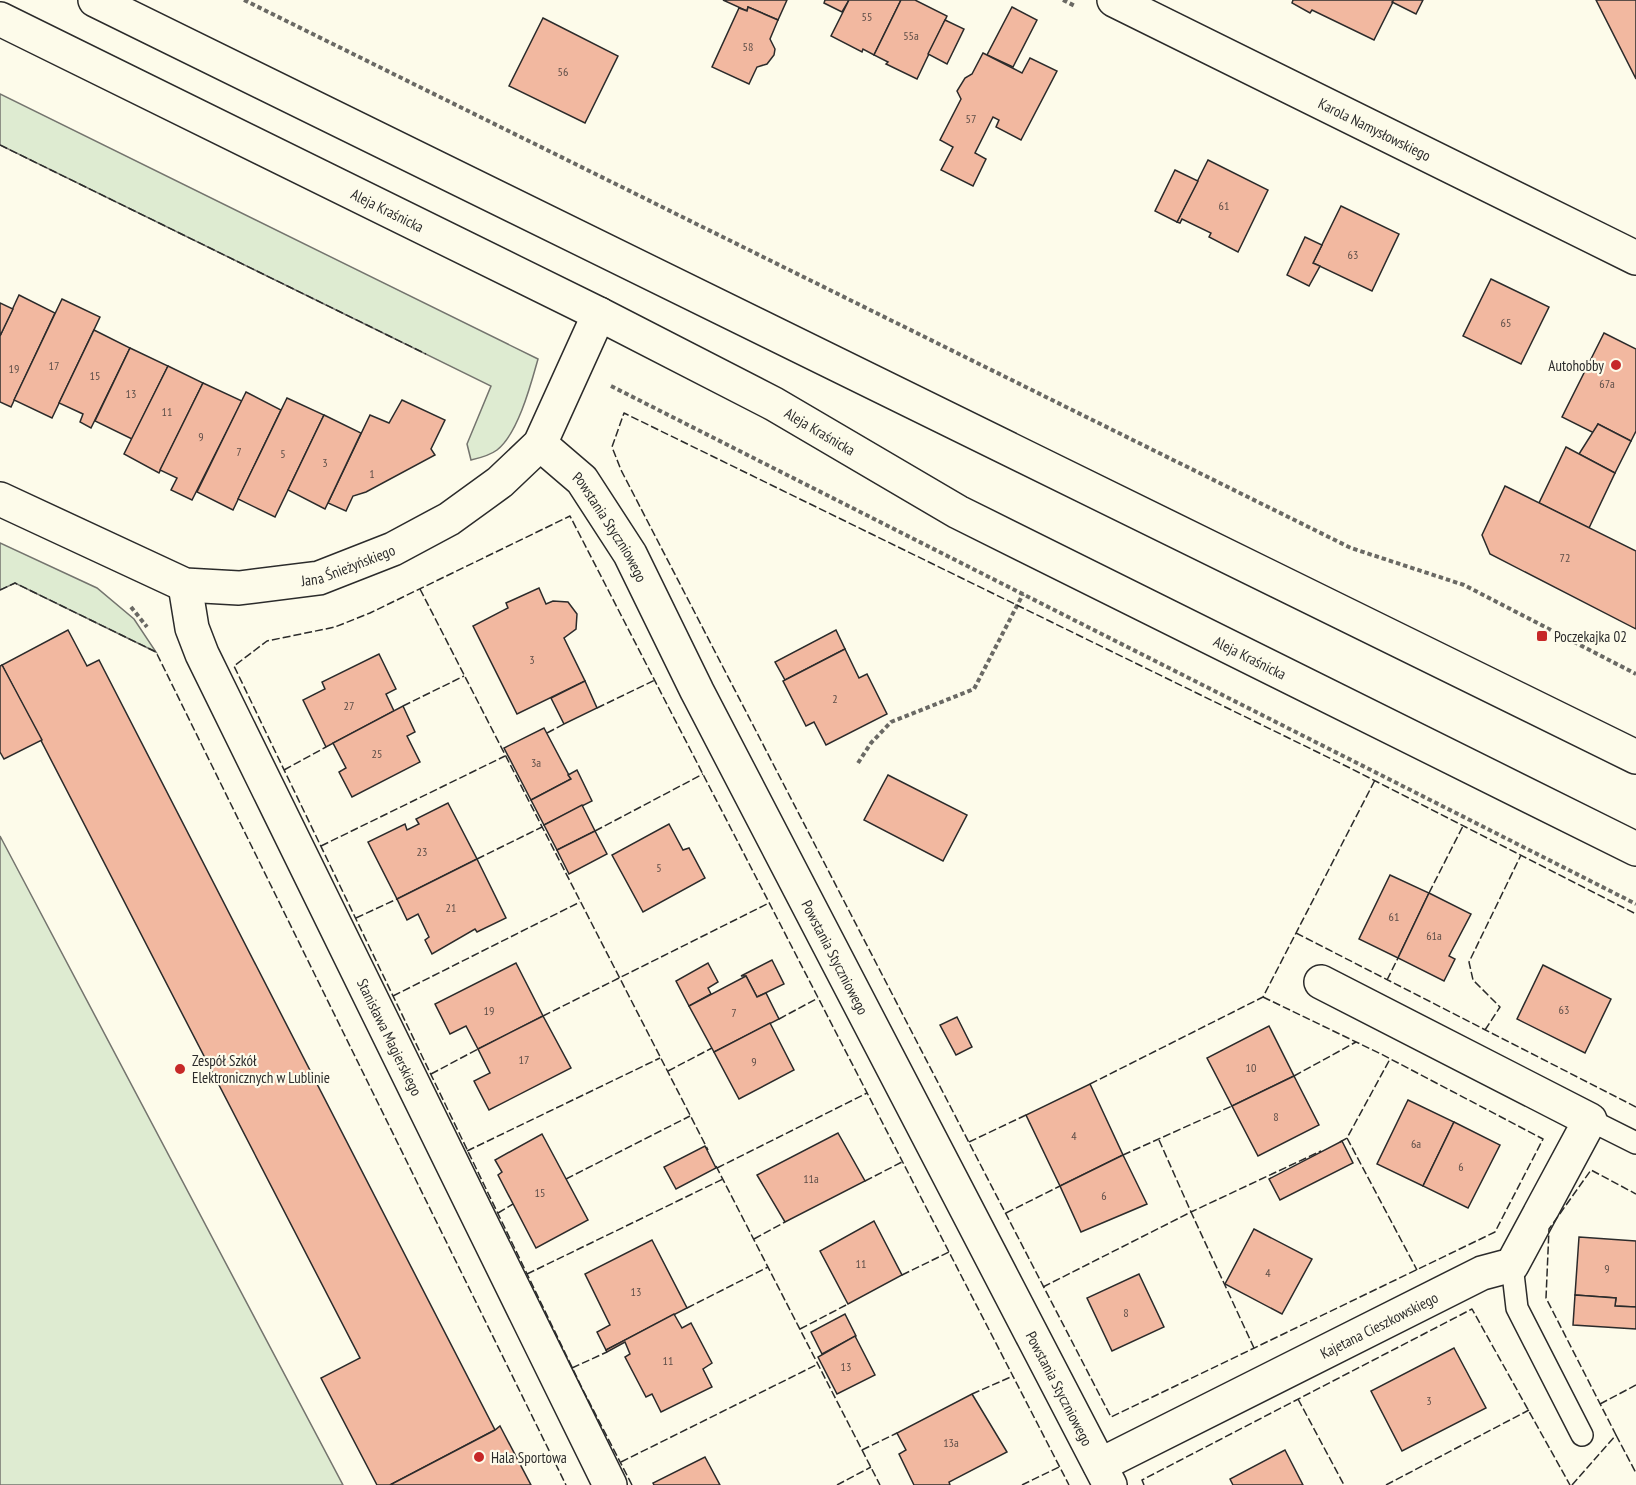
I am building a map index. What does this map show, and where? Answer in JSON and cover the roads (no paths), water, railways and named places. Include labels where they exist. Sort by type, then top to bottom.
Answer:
[{"type":"street","points":[[95,0],[1636,757]]},
{"type":"street","name":"Karola Namysłowskiego","points":[[1114,0],[1636,258]]},
{"type":"street","name":"Aleja Kraśnicka","points":[[0,19],[598,314],[774,404],[969,517],[1636,849]]},
{"type":"street","name":"Jana Śnieżyńskiego","points":[[0,499],[185,585],[238,588],[319,578],[393,549],[449,519],[489,491],[540,444],[598,314]]},
{"type":"street","name":"Powstania Styczniowego","points":[[540,444],[582,480],[630,554],[702,702],[1105,1475]]},
{"type":"street","name":"Stanisława Magierskiego","points":[[185,585],[192,628],[202,654],[610,1485]]},
{"type":"street","points":[[1321,982],[1590,1120],[1512,1265]]},
{"type":"street","name":"Kajetana Cieszkowskiego","points":[[1105,1475],[1482,1273],[1512,1265]]},
{"type":"lane","points":[[1590,1120],[1636,1143]]},
{"type":"lane","points":[[1512,1265],[1517,1308],[1582,1435]]},
{"type":"place","name":"Autohobby","points":[[1616,365]]},
{"type":"place","name":"Poczekajka 02","points":[[1542,636]]},
{"type":"place","name":"Zespół Szkół Elektronicznych w Lublinie","points":[[180,1069]]},
{"type":"place","name":"Hala Sportowa","points":[[479,1457]]}]
